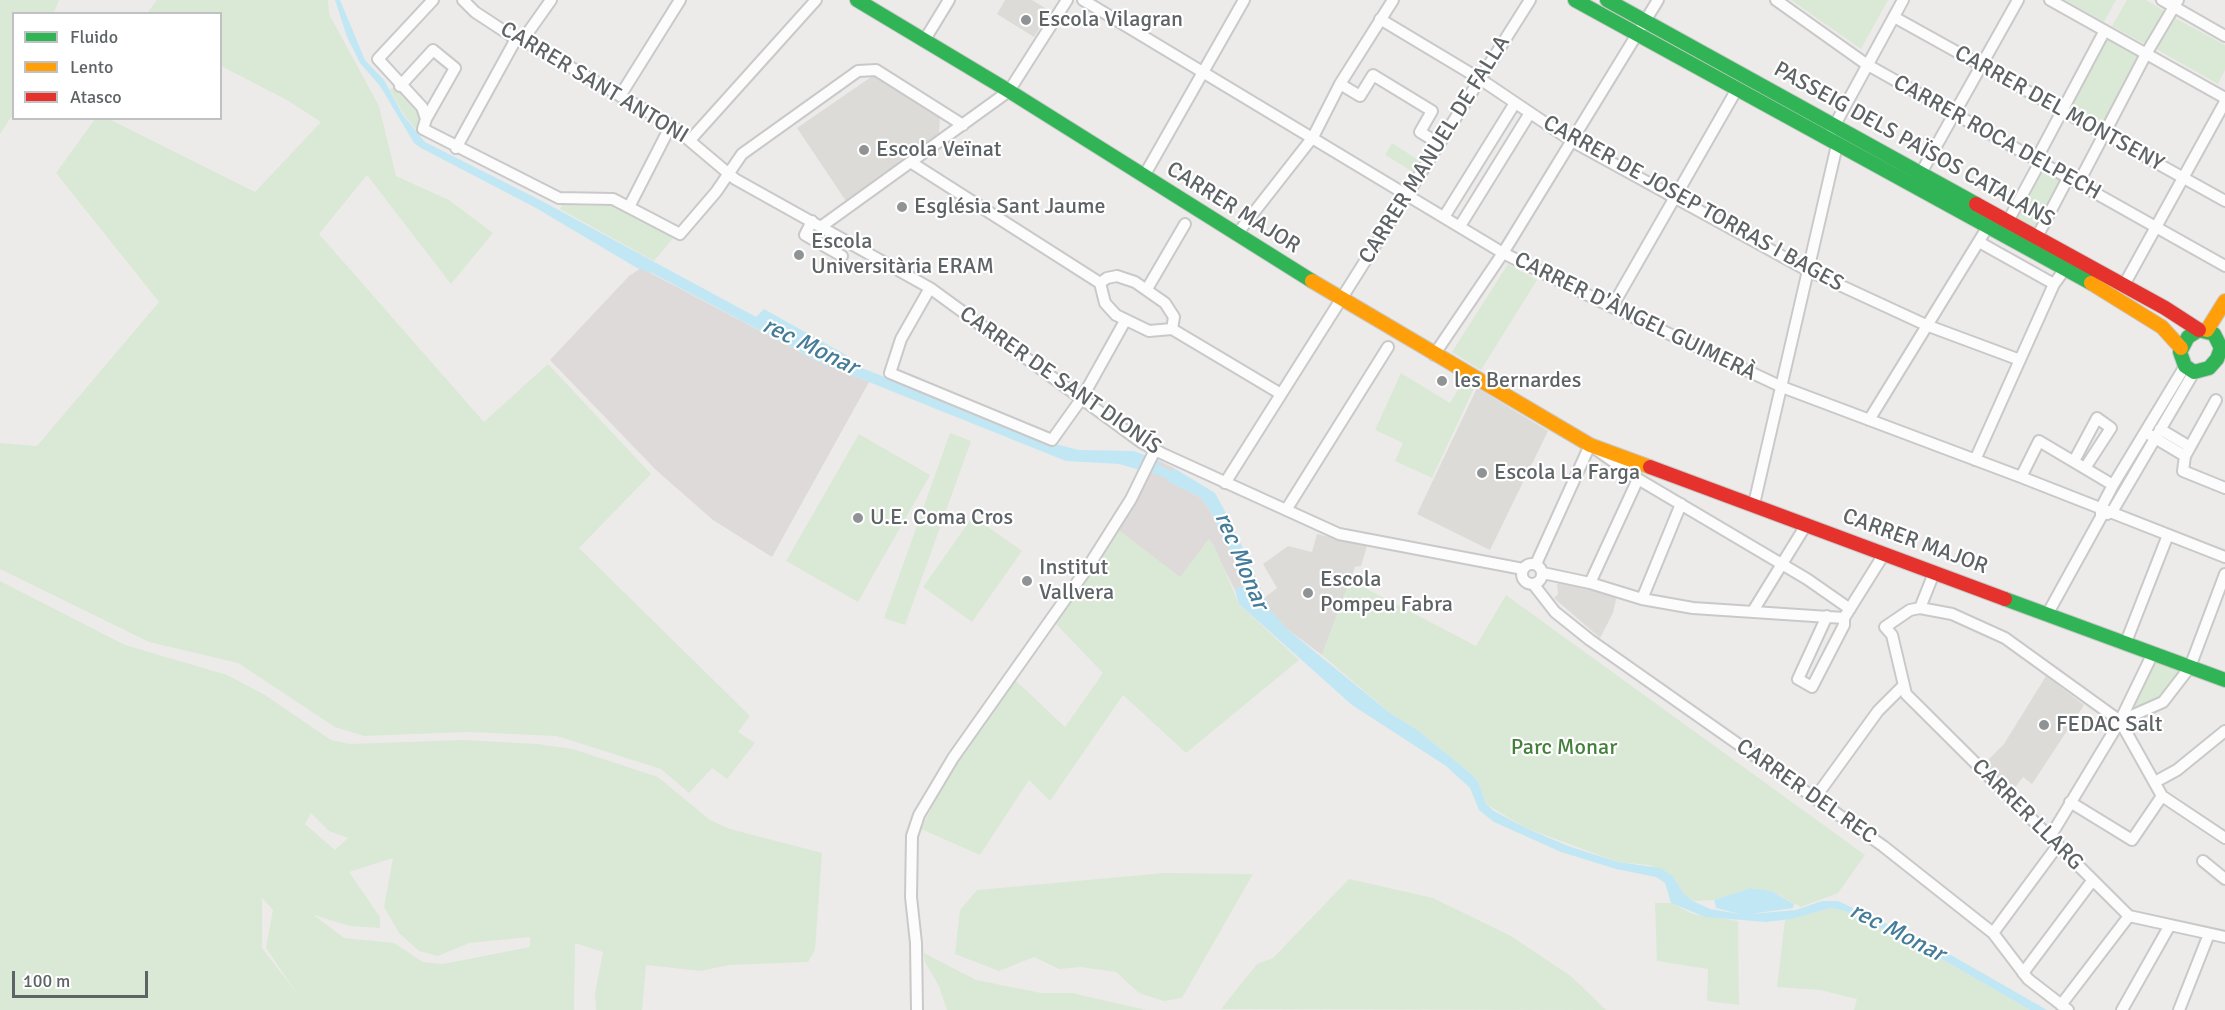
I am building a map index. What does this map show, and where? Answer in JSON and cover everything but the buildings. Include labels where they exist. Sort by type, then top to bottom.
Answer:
[{"type":"street","points":[[426,118],[422,107],[381,63],[380,55],[433,0]]},
{"type":"street","name":"CARRER SANT ANTONI","points":[[463,0],[475,12],[519,40],[671,125],[735,179],[817,223]]},
{"type":"street","points":[[456,148],[519,40],[551,0]]},
{"type":"street","points":[[620,96],[680,0]]},
{"type":"street","points":[[690,139],[816,0]]},
{"type":"street","name":"CARRER MAJOR","points":[[857,0],[1009,91],[1340,299],[1590,445],[1638,479],[1679,503]]},
{"type":"street","points":[[924,41],[949,0]]},
{"type":"street","points":[[842,256],[805,235],[817,223],[912,163],[1009,91],[1067,0]]},
{"type":"street","name":"CARRER D'ÀNGEL GUIMERÀ","points":[[1083,0],[1407,193],[1503,253],[1612,307],[1782,387],[2225,557]]},
{"type":"street","points":[[1144,176],[1244,0]]},
{"type":"street","points":[[1237,234],[1313,137],[1340,84],[1393,0]]},
{"type":"street","name":"CARRER MANUEL DE FALLA","points":[[1225,483],[1530,0]]},
{"type":"street","points":[[1575,0],[2139,310],[2162,327],[2181,348]]},
{"type":"street","name":"PASSEIG DELS PAÏSOS CATALANS","points":[[1607,0],[2214,337]]},
{"type":"street","points":[[1434,354],[1503,253],[1658,0]]},
{"type":"street","name":"CARRER ROCA DELPECH","points":[[1776,0],[1866,64],[2225,266]]},
{"type":"street","points":[[1754,504],[1782,387],[1835,125],[1866,64],[1903,0]]},
{"type":"street","points":[[1921,173],[2018,0]]},
{"type":"street","points":[[2050,0],[2225,100],[2124,285]]},
{"type":"street","points":[[2162,0],[2176,3],[2225,36]]},
{"type":"street","points":[[2037,237],[2104,135],[2146,54],[2176,3]]},
{"type":"street","name":"CARRER DEL MONTSENY","points":[[1894,17],[2225,201]]},
{"type":"street","name":"CARRER DE JOSEP TORRAS I BAGES","points":[[1380,19],[1480,79],[1572,141],[1807,270],[1926,325],[2020,360]]},
{"type":"street","points":[[2008,221],[2104,32]]},
{"type":"street","points":[[400,86],[433,50],[455,68],[426,118],[423,129],[456,148],[560,198],[613,199],[680,234],[742,154],[858,71],[876,70],[963,125]]},
{"type":"street","points":[[1340,84],[1360,96],[1373,75],[1432,111],[1419,132],[1438,143]]},
{"type":"street","points":[[1612,307],[1673,196],[1737,90]]},
{"type":"street","points":[[1444,217],[1515,103]]},
{"type":"street","points":[[1460,226],[1530,113]]},
{"type":"street","points":[[630,207],[671,125]]},
{"type":"street","points":[[912,163],[1100,283],[1105,303],[1125,321],[1149,331],[1172,329],[1281,394]]},
{"type":"street","name":"CARRER DE SANT DIONÍS","points":[[817,223],[930,288],[1154,452],[1338,534],[1523,569]]},
{"type":"street","points":[[1147,289],[1185,224]]},
{"type":"street","points":[[1869,420],[1988,228]]},
{"type":"street","points":[[1979,242],[2054,284]]},
{"type":"street","points":[[1976,460],[2054,284],[2065,269]]},
{"type":"street","points":[[1100,283],[1107,278],[1117,276],[1147,289],[1171,309],[1174,322],[1172,329]]},
{"type":"street","points":[[930,288],[901,339],[890,373],[1052,440],[1082,398],[1125,321]]},
{"type":"street","points":[[2209,368],[2217,359],[2214,337],[2225,301]]},
{"type":"street","points":[[2214,337],[2225,320]]},
{"type":"street","points":[[2189,369],[2180,355],[2181,348],[2188,337],[2214,337]]},
{"type":"street","points":[[1286,510],[1388,347]]},
{"type":"street","points":[[2189,369],[2225,367]]},
{"type":"street","points":[[2048,613],[2105,512],[2160,429],[2189,369]]},
{"type":"street","points":[[2105,512],[2113,484],[2145,431],[2189,369]]},
{"type":"street","points":[[2216,400],[2188,452],[2184,471],[2225,488]]},
{"type":"street","points":[[2074,461],[2097,418],[2111,428],[2085,468]]},
{"type":"street","points":[[2160,429],[2188,452]]},
{"type":"street","points":[[2145,431],[2154,439],[2188,452]]},
{"type":"street","points":[[2021,477],[2039,441],[2113,484]]},
{"type":"street","points":[[1543,573],[1541,581],[1534,585],[1522,578],[1523,569],[1536,564],[1590,445]]},
{"type":"street","name":"CARRER MAJOR","points":[[1590,445],[2225,680]]},
{"type":"street","points":[[917,1010],[916,942],[910,897],[912,836],[919,814],[953,758],[1088,567],[1131,499],[1154,452]]},
{"type":"street","points":[[1590,583],[1638,479]]},
{"type":"street","points":[[1642,599],[1679,503],[1829,592],[1847,613]]},
{"type":"street","points":[[1753,611],[1806,525]]},
{"type":"street","points":[[2126,642],[2168,535]]},
{"type":"street","points":[[1827,616],[1798,679],[1812,687],[1844,625],[1847,613],[1884,554]]},
{"type":"street","points":[[1536,564],[1543,573],[1590,583],[1642,599],[1693,608],[1827,616],[1847,613]]},
{"type":"street","points":[[1934,573],[1920,608],[1952,614],[2005,638],[2120,721],[2162,796],[2225,838]]},
{"type":"street","points":[[2120,721],[2163,702],[2190,667],[2225,574]]},
{"type":"street","name":"CARRER DEL REC","points":[[1534,585],[1555,612],[1590,640],[1883,846],[1994,933],[2023,973],[2064,1008]]},
{"type":"street","name":"CARRER LLARG","points":[[1920,608],[1910,610],[1885,627],[1892,635],[1906,694],[2129,916]]},
{"type":"street","points":[[1994,933],[2054,841],[2070,802],[2120,721],[2153,653]]},
{"type":"street","points":[[1815,798],[1878,711],[1904,685]]},
{"type":"street","points":[[2155,783],[2177,770],[2225,731]]},
{"type":"street","points":[[2070,802],[2132,840],[2162,796]]},
{"type":"street","points":[[2203,861],[2225,879]]},
{"type":"street","points":[[2023,973],[2092,881]]},
{"type":"street","points":[[2064,1008],[2129,916],[2225,937]]},
{"type":"street","points":[[2122,1010],[2170,924]]},
{"type":"street","points":[[2179,1010],[2209,934]]},
{"type":"shaded area","name":"Escola Vilagran","points":[[1005,0],[1032,0],[1050,11],[1034,37],[997,14]]},
{"type":"shaded area","name":"Escola Veïnat","points":[[871,77],[878,77],[940,116],[939,135],[846,201],[797,128]]},
{"type":"shaded area","points":[[641,268],[819,362],[869,382],[772,557],[713,520],[656,470],[550,360],[629,276]]},
{"type":"shaded area","name":"Escola La Farga","points":[[1477,388],[1548,431],[1490,550],[1417,514]]},
{"type":"shaded area","points":[[1160,461],[1174,468],[1168,481],[1200,497],[1208,507],[1248,583],[1235,590],[1209,539],[1180,578],[1113,526],[1145,471]]},
{"type":"shaded area","name":"Escola Pompeu Fabra","points":[[1317,534],[1349,542],[1350,539],[1367,546],[1361,566],[1355,567],[1322,655],[1287,629],[1271,612],[1264,598],[1277,588],[1263,564],[1288,546],[1312,552]]},
{"type":"shaded area","points":[[1561,581],[1617,595],[1613,613],[1600,638],[1554,598],[1558,594],[1557,584]]},
{"type":"shaded area","name":"FEDAC Salt","points":[[2046,676],[2084,705],[2032,784],[2023,777],[2011,793],[1983,765],[2004,744]]},
{"type":"green space","points":[[0,0],[59,0],[54,12],[12,12],[12,116],[0,134]]},
{"type":"green space","points":[[157,0],[328,0],[329,14],[379,106],[396,176],[449,200],[493,233],[451,284],[367,175],[319,234],[484,422],[548,364],[651,474],[579,548],[750,716],[738,732],[755,743],[727,779],[712,768],[689,793],[661,769],[557,736],[467,732],[364,736],[335,727],[238,663],[149,642],[0,569],[0,443],[37,446],[159,302],[56,173],[94,120],[111,120],[255,192],[321,122],[287,100],[222,67],[222,12],[148,12]]},
{"type":"green space","points":[[1791,0],[1888,0],[1861,49]]},
{"type":"green space","points":[[2065,0],[2116,0],[2104,22]]},
{"type":"green space","points":[[2127,0],[2146,0],[2166,12],[2147,45],[2112,26]]},
{"type":"green space","points":[[2173,17],[2225,45],[2225,70],[2218,84],[2156,49]]},
{"type":"green space","points":[[2106,38],[2141,57],[2106,125],[2069,105]]},
{"type":"green space","points":[[395,85],[422,114],[417,131],[404,115],[390,90]]},
{"type":"green space","points":[[1392,143],[1425,164],[1418,175],[1385,155]]},
{"type":"green space","points":[[2043,168],[2065,180],[2038,229],[2016,217]]},
{"type":"green space","points":[[562,205],[614,206],[675,236],[654,261],[560,209]]},
{"type":"green space","points":[[1508,264],[1537,280],[1481,370],[1452,352]]},
{"type":"green space","points":[[1401,373],[1450,403],[1465,378],[1476,384],[1432,478],[1395,461],[1403,443],[1375,430]]},
{"type":"green space","points":[[950,433],[971,441],[905,625],[884,618]]},
{"type":"green space","name":"U.E. Coma Cros","points":[[859,434],[930,475],[858,602],[786,561]]},
{"type":"green space","points":[[973,516],[1022,551],[972,622],[923,587]]},
{"type":"green space","points":[[1119,530],[1180,577],[1209,539],[1214,545],[1239,604],[1299,660],[1186,753],[1123,695],[1050,801],[1029,780],[980,855],[921,829],[946,779],[1014,679],[1065,727],[1103,673],[1055,623]]},
{"type":"green space","name":"Parc Monar","points":[[1350,580],[1476,646],[1506,595],[1865,855],[1838,893],[1801,907],[1771,891],[1752,888],[1714,900],[1693,901],[1683,893],[1673,876],[1649,865],[1618,862],[1526,828],[1486,804],[1478,781],[1469,772],[1416,729],[1390,713],[1322,655]]},
{"type":"green space","points":[[0,581],[125,645],[227,675],[265,695],[331,740],[350,744],[463,740],[537,744],[573,749],[658,777],[710,820],[730,829],[822,853],[815,950],[808,962],[729,965],[701,971],[646,965],[642,1010],[596,1010],[595,993],[603,952],[575,943],[574,1010],[0,1010]],"holes":[[[311,813],[329,831],[348,838],[335,850],[305,824]],[[393,858],[384,907],[399,933],[419,951],[438,956],[469,943],[530,937],[530,947],[443,964],[423,962],[394,943],[344,938],[314,915],[350,926],[380,928],[380,917],[349,872]],[[262,898],[273,910],[266,948],[298,995],[262,948]]]},
{"type":"green space","points":[[2153,662],[2182,671],[2161,699],[2142,709],[2135,705],[2134,700]]},
{"type":"green space","points":[[1164,873],[1253,874],[1182,998],[1164,1001],[1139,993],[1116,972],[1081,967],[1059,969],[1034,957],[999,971],[955,954],[960,910],[977,890]]},
{"type":"green space","points":[[1349,879],[1433,898],[1511,936],[1572,977],[1606,1010],[1221,1009],[1257,964],[1273,958]]},
{"type":"green space","points":[[1655,903],[1671,903],[1693,914],[1738,921],[1739,1005],[1707,1001],[1708,969],[1657,961]]},
{"type":"green space","points":[[1831,908],[1845,911],[1919,946],[2030,1010],[1854,1010],[1857,999],[1820,990],[1777,987],[1785,920]]},
{"type":"green space","points":[[924,953],[976,980],[1041,993],[1072,993],[1146,1010],[947,1010],[939,986],[925,962]]},
{"type":"water","points":[[335,0],[340,0],[365,60],[384,80],[403,115],[425,142],[542,201],[756,317],[764,309],[846,355],[849,363],[1059,445],[1079,450],[1134,451],[1160,461],[1154,474],[1119,464],[1066,461],[819,362],[652,273],[637,268],[536,208],[421,148],[414,143],[380,86],[360,63],[347,37]]},
{"type":"water","points":[[1174,468],[1215,493],[1232,524],[1271,611],[1287,629],[1390,713],[1416,729],[1469,772],[1478,781],[1486,804],[1494,811],[1568,846],[1618,862],[1660,868],[1673,876],[1683,893],[1710,909],[1740,914],[1716,908],[1714,900],[1751,888],[1771,891],[1794,904],[1793,908],[1750,914],[1796,910],[1822,901],[1838,901],[1944,951],[2047,1010],[2030,1010],[1919,946],[1845,911],[1831,908],[1791,919],[1766,922],[1705,917],[1671,903],[1665,883],[1656,877],[1616,869],[1561,852],[1494,822],[1479,810],[1470,788],[1446,766],[1352,705],[1239,604],[1235,590],[1247,583],[1208,507],[1200,497],[1167,481]]},
{"type":"waterway","name":"rec Monar","points":[[1146,465],[1180,479]]},
{"type":"traffic: fast","points":[[857,0],[1009,91],[1312,281]]},
{"type":"traffic: fast","points":[[1575,0],[2091,283]]},
{"type":"traffic: fast","points":[[1607,0],[1976,204]]},
{"type":"traffic: fast","points":[[2199,330],[2214,334],[2221,348],[2217,359],[2209,368],[2194,372],[2185,366],[2180,352],[2188,337],[2199,330]]},
{"type":"traffic: fast","points":[[2005,599],[2225,680]]},
{"type":"traffic: slow","points":[[1312,281],[1590,445],[1650,467]]},
{"type":"traffic: slow","points":[[2091,283],[2162,327],[2181,348]]},
{"type":"traffic: slow","points":[[2207,330],[2225,301]]},
{"type":"traffic: jam","points":[[1976,204],[2165,308],[2199,330]]},
{"type":"traffic: jam","points":[[1650,467],[2005,599]]},
{"type":"place","name":"Escola Vilagran","points":[[1026,20]]},
{"type":"place","name":"Escola Veïnat","points":[[864,150]]},
{"type":"place","name":"Església Sant Jaume","points":[[902,207]]},
{"type":"place","name":"Escola Universitària ERAM","points":[[799,255]]},
{"type":"place","name":"les Bernardes","points":[[1442,381]]},
{"type":"place","name":"Escola La Farga","points":[[1482,473]]},
{"type":"place","name":"U.E. Coma Cros","points":[[858,518]]},
{"type":"place","name":"Institut Vallvera","points":[[1027,581]]},
{"type":"place","name":"Escola Pompeu Fabra","points":[[1308,593]]},
{"type":"place","name":"FEDAC Salt","points":[[2044,725]]}]
